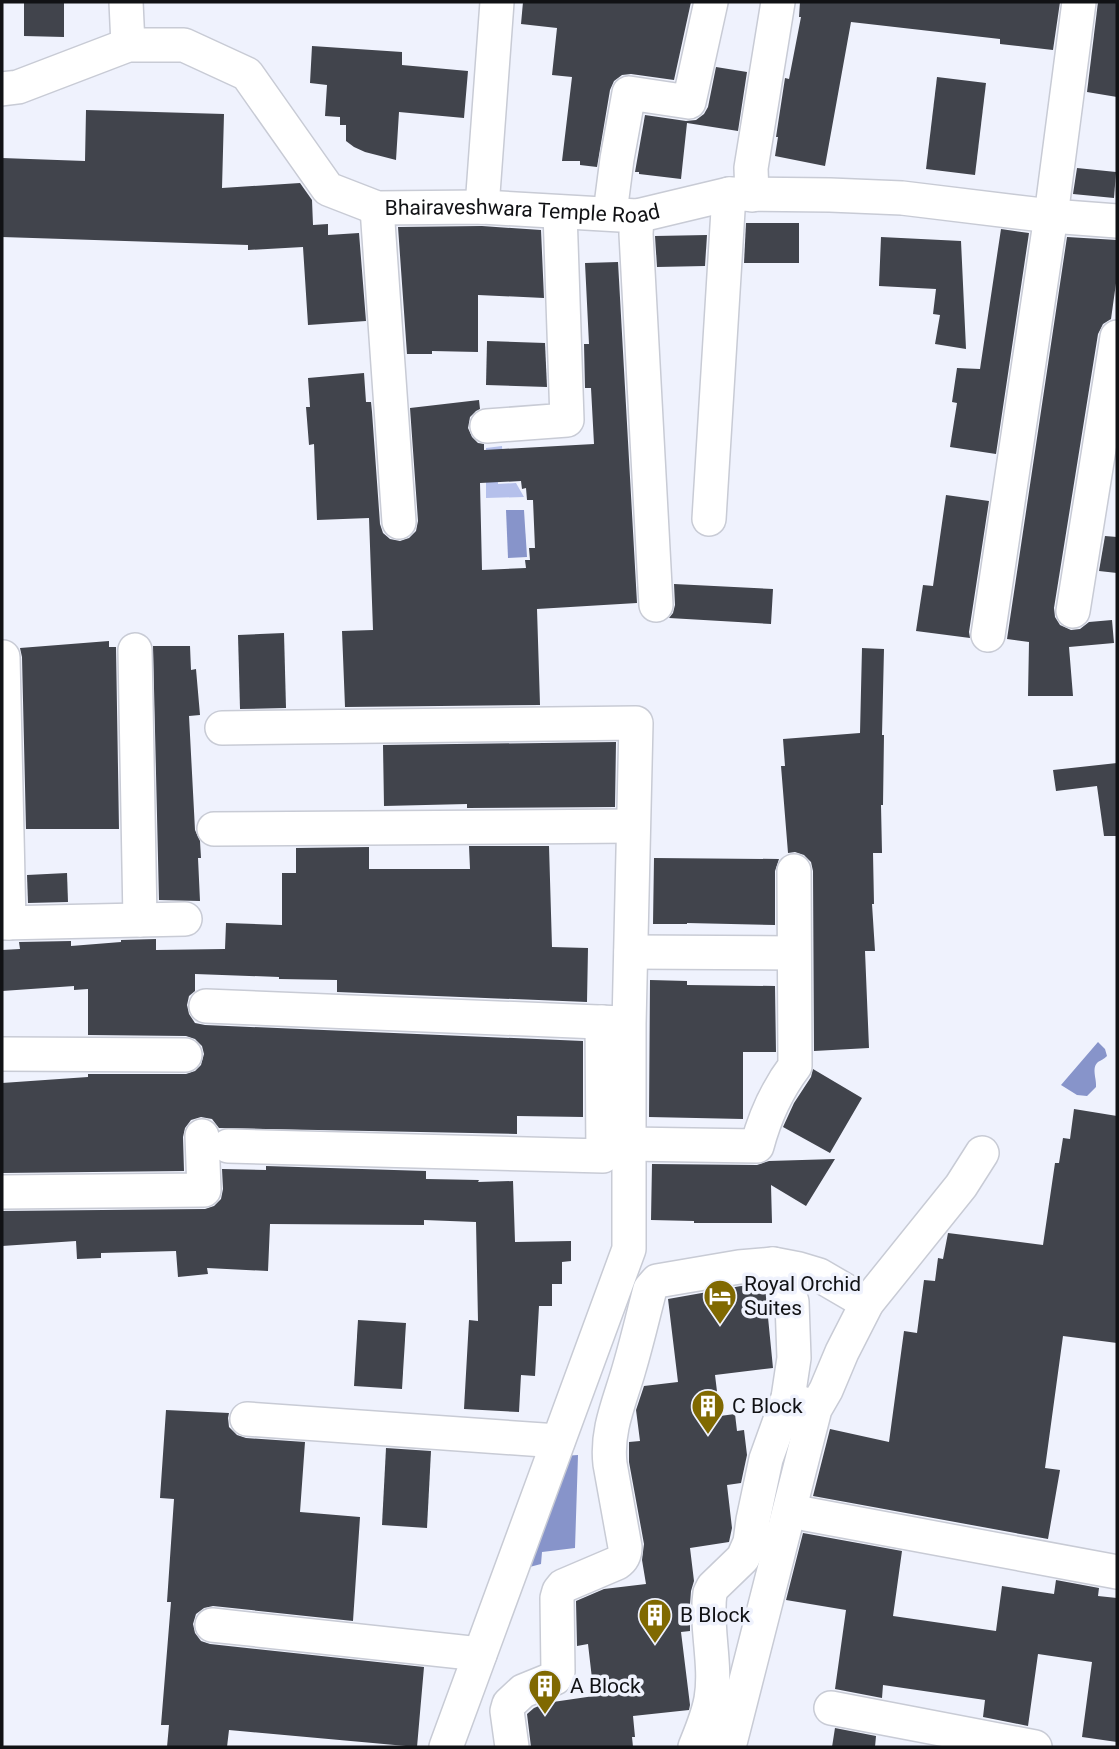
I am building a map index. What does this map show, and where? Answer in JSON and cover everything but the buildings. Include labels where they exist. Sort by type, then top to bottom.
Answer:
[{"type":"street","points":[[126,2],[128,45]]},
{"type":"street","points":[[482,207],[498,2]]},
{"type":"street","points":[[656,605],[636,234],[624,214],[617,159],[629,93],[689,102],[711,2]]},
{"type":"street","points":[[709,519],[740,195],[751,168],[778,2]]},
{"type":"street","points":[[988,635],[1051,216],[1079,2]]},
{"type":"street","name":"Bhairaveshwara Temple Road","points":[[2,89],[18,87],[128,45],[184,45],[247,74],[328,189],[377,208],[482,207],[624,214],[740,195],[830,195],[902,198],[1117,221]]},
{"type":"street","points":[[377,208],[399,522]]},
{"type":"street","points":[[487,426],[567,420],[560,212]]},
{"type":"street","points":[[1073,611],[1117,337]]},
{"type":"street","points":[[135,650],[140,920]]},
{"type":"street","points":[[3,657],[5,923],[186,919]]},
{"type":"street","points":[[2,1192],[204,1190],[215,1141],[603,1156],[616,1023],[631,952],[636,723],[222,728]]},
{"type":"street","points":[[215,829],[633,827]]},
{"type":"street","points":[[628,1144],[757,1146],[770,1105],[794,1066],[794,871]]},
{"type":"street","points":[[631,952],[793,953]]},
{"type":"street","points":[[206,1006],[616,1023]]},
{"type":"street","points":[[446,1747],[629,1249],[628,1144],[616,1023]]},
{"type":"street","points":[[2,1054],[185,1055]]},
{"type":"street","points":[[695,1747],[711,1699],[710,1593],[743,1558],[750,1542],[764,1468],[802,1403],[826,1390],[867,1303],[961,1186],[982,1153]]},
{"type":"street","points":[[512,1747],[507,1711],[509,1704],[523,1691],[555,1678],[558,1672],[559,1591],[563,1586],[617,1563],[625,1553],[608,1451],[611,1428],[650,1289],[663,1279],[773,1264],[819,1275],[867,1303]]},
{"type":"street","points":[[729,1747],[802,1403],[794,1358],[792,1302],[787,1286],[773,1264]]},
{"type":"street","points":[[247,1419],[558,1441]]},
{"type":"street","points":[[806,1514],[1117,1572]]},
{"type":"street","points":[[212,1625],[480,1654]]},
{"type":"street","points":[[831,1708],[1035,1747]]},
{"type":"shaded area","points":[[502,446],[503,465],[498,465],[498,484],[516,483],[524,497],[486,498],[486,448]]},
{"type":"shaded area","points":[[506,510],[524,510],[527,557],[508,558]]},
{"type":"shaded area","points":[[1098,1042],[1105,1049],[1107,1056],[1095,1067],[1096,1087],[1087,1096],[1077,1095],[1061,1085]]},
{"type":"shaded area","points":[[578,1455],[575,1548],[542,1552],[541,1564],[522,1569],[563,1456]]},
{"type":"place","name":"Royal Orchid Suites","points":[[720,1326]]},
{"type":"place","name":"C Block","points":[[708,1436]]},
{"type":"place","name":"B Block","points":[[655,1645]]},
{"type":"place","name":"A Block","points":[[545,1716]]}]
